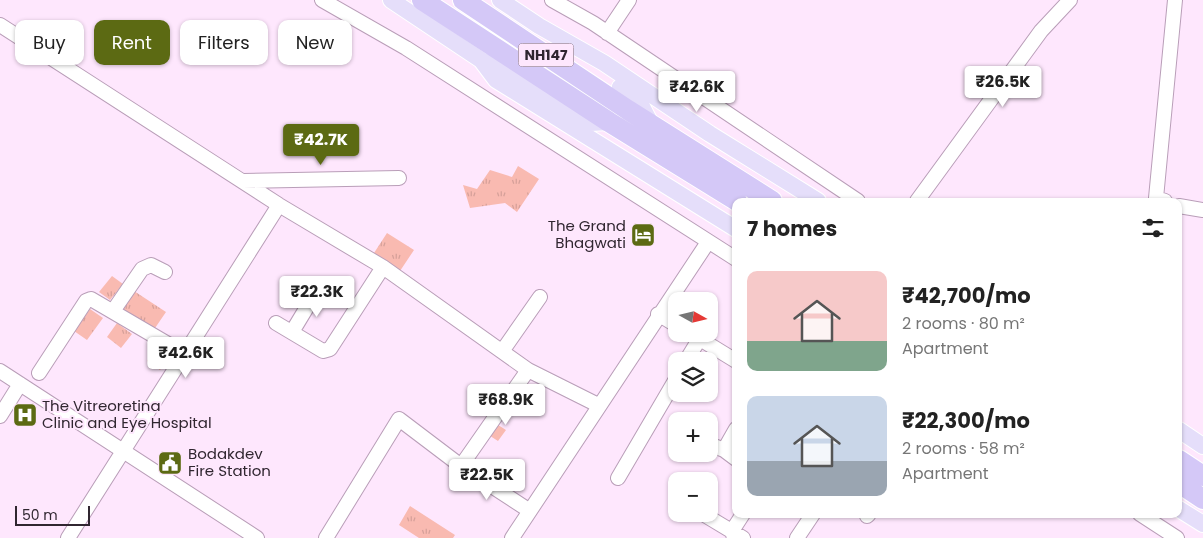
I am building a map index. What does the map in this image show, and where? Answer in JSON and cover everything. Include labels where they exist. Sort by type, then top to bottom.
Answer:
[{"type":"highway","name":"NH147","points":[[422,0],[609,122],[732,198]]},
{"type":"highway","name":"NH147","points":[[463,0],[628,110],[767,198]]},
{"type":"highway","points":[[1182,462],[1203,476]]},
{"type":"highway","points":[[1182,485],[1203,498]]},
{"type":"main road","points":[[390,0],[481,60],[503,69],[567,111],[590,123],[609,122]]},
{"type":"main road","points":[[500,0],[545,30],[604,63],[710,134],[813,198]]},
{"type":"main road","points":[[545,30],[577,58],[638,99],[651,124]]},
{"type":"main road","points":[[481,60],[496,80],[732,227]]},
{"type":"main road","points":[[1182,432],[1203,446]]},
{"type":"main road","points":[[1182,511],[1203,524]]},
{"type":"street","points":[[322,0],[406,48],[732,257]]},
{"type":"street","points":[[552,0],[607,33],[854,198]]},
{"type":"street","points":[[607,33],[629,0]]},
{"type":"street","points":[[919,198],[1041,31],[1070,0]]},
{"type":"street","points":[[1156,198],[1175,0]]},
{"type":"street","points":[[0,25],[243,182],[383,267],[503,350],[528,370],[598,405]]},
{"type":"street","points":[[243,182],[399,178]]},
{"type":"street","points":[[68,538],[280,205]]},
{"type":"street","points":[[1182,206],[1203,210]]},
{"type":"street","points":[[512,538],[658,314],[708,242]]},
{"type":"street","points":[[113,311],[142,268],[151,264],[165,272]]},
{"type":"street","points":[[276,323],[323,351],[330,349],[383,267]]},
{"type":"street","points":[[292,332],[318,289]]},
{"type":"street","points":[[503,350],[540,298]]},
{"type":"street","points":[[39,372],[86,301],[96,300],[185,354]]},
{"type":"street","points":[[658,314],[668,320]]},
{"type":"street","points":[[706,342],[732,358]]},
{"type":"street","points":[[461,466],[528,370]]},
{"type":"street","points":[[0,371],[257,538]]},
{"type":"street","points":[[0,416],[20,384]]},
{"type":"street","points":[[618,478],[668,393]]},
{"type":"street","points":[[326,538],[399,419],[461,466],[530,511]]},
{"type":"street","points":[[724,450],[732,436]]},
{"type":"street","points":[[718,448],[732,456]]},
{"type":"street","points":[[715,522],[736,536],[742,518]]},
{"type":"street","points":[[797,538],[810,518]]},
{"type":"street","points":[[1146,518],[1177,538]]},
{"type":"green space","points":[[518,166],[539,179],[517,212],[505,203],[470,208],[463,185],[477,189],[490,170],[512,177]]},
{"type":"green space","points":[[387,233],[414,250],[400,271],[374,253]]},
{"type":"green space","points":[[112,276],[123,284],[110,300],[99,292]]},
{"type":"green space","points":[[134,291],[166,312],[153,331],[122,309]]},
{"type":"green space","points":[[90,309],[103,318],[87,340],[74,331]]},
{"type":"green space","points":[[117,323],[132,334],[121,348],[107,337]]},
{"type":"green space","points":[[156,347],[170,356],[160,370],[147,361]]},
{"type":"green space","points":[[495,423],[506,430],[498,441],[487,434]]},
{"type":"green space","points":[[410,506],[455,535],[453,538],[419,538],[399,525]]},
{"type":"place","name":"The Grand Bhagwati","points":[[643,235]]},
{"type":"place","name":"The Vitreoretina Clinic and Eye Hospital","points":[[25,415]]},
{"type":"place","name":"Bodakdev Fire Station","points":[[170,463]]}]
